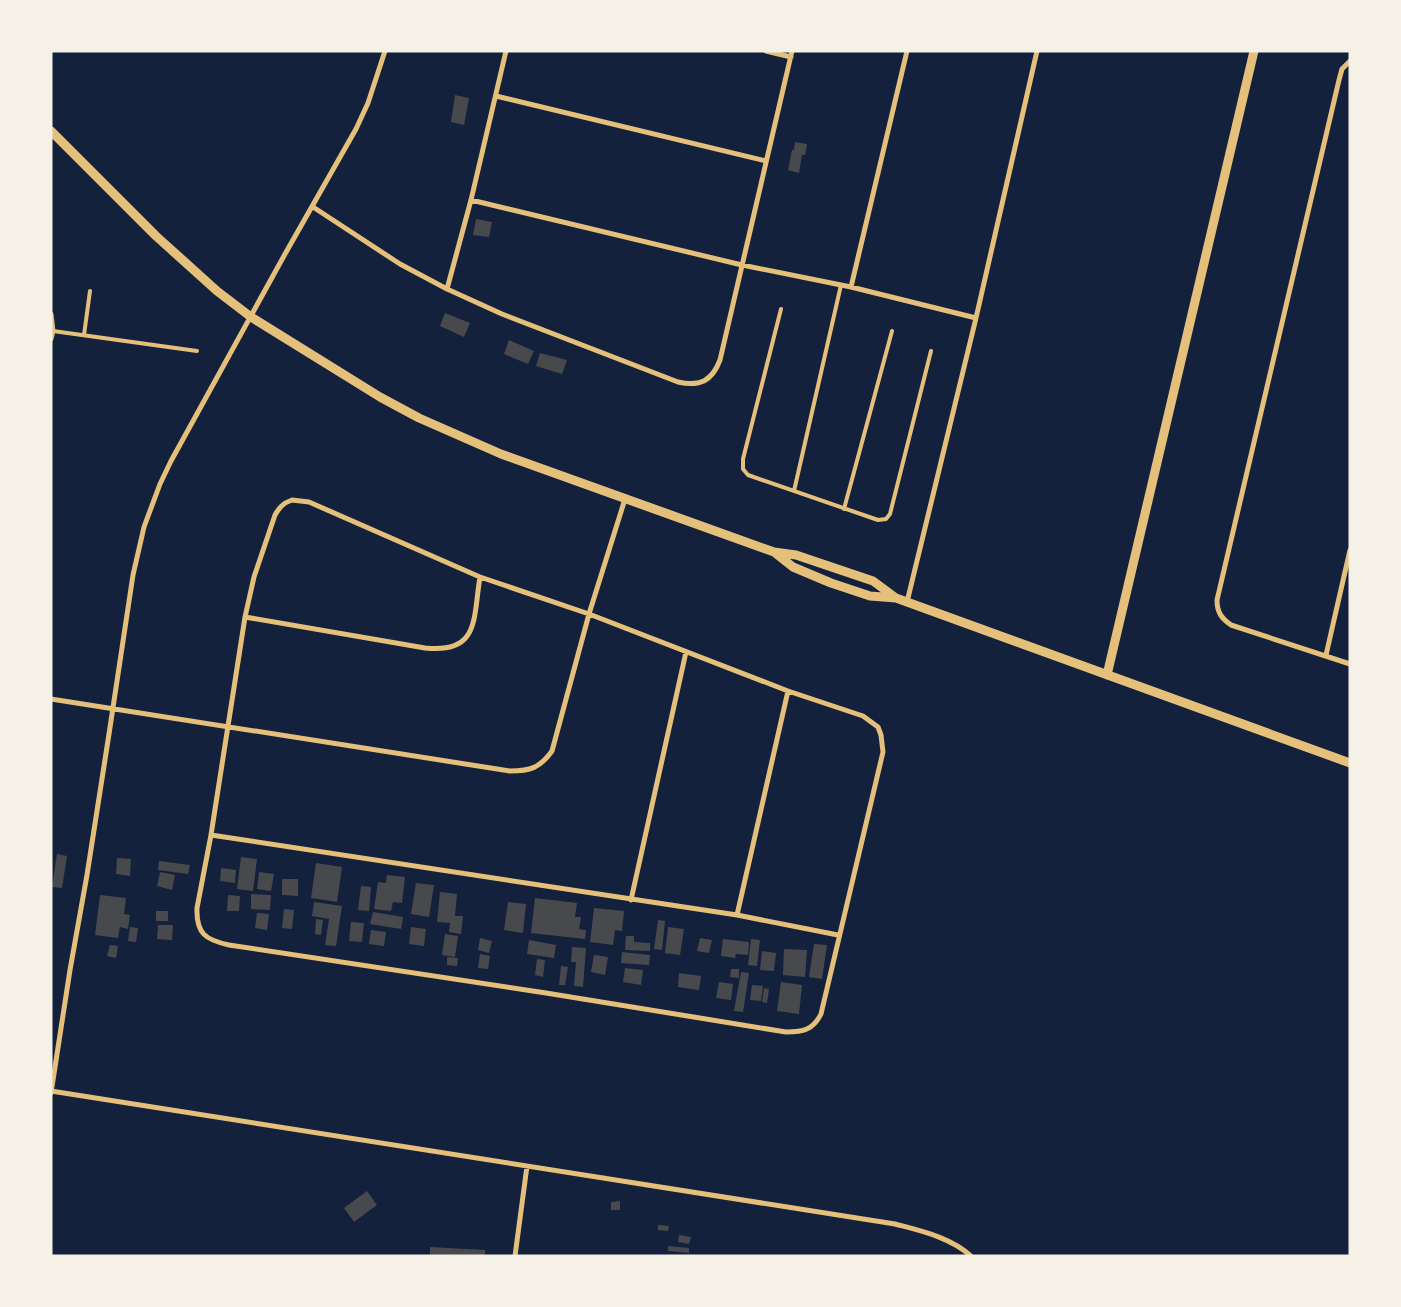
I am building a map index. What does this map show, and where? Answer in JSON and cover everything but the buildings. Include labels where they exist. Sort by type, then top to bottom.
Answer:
[{"type":"street","points":[[385,51],[368,103],[356,129],[171,461],[144,527],[133,575],[87,875],[51,1092],[894,1224],[920,1230],[946,1240],[971,1256]]},
{"type":"street","points":[[447,289],[471,200],[506,51]]},
{"type":"street","points":[[312,207],[400,264],[447,289],[502,314],[678,382],[695,384],[704,381],[712,376],[720,360],[792,54],[766,51]]},
{"type":"street","points":[[851,287],[907,51]]},
{"type":"street","points":[[907,602],[976,318],[1037,51]]},
{"type":"street","points":[[1107,675],[1254,51]]},
{"type":"street","points":[[1350,61],[1342,69],[1339,80],[1217,600],[1219,614],[1231,625],[1350,664]]},
{"type":"street","points":[[496,96],[766,161]]},
{"type":"street","points":[[51,131],[176,255],[251,318],[348,378],[419,418],[501,454],[624,499],[774,552],[796,555],[873,581],[896,598]]},
{"type":"street","points":[[471,200],[742,264],[851,287],[976,318]]},
{"type":"street","points":[[51,314],[51,339]]},
{"type":"street","points":[[51,698],[510,771],[532,769],[542,764],[552,750],[589,614],[624,499]]},
{"type":"street","points":[[292,500],[309,502],[480,577],[589,614],[788,691],[863,716],[878,727],[883,752],[838,935],[821,1014],[811,1028],[797,1032],[786,1032],[229,945],[209,939],[203,934],[196,918],[197,908],[211,835],[245,617],[254,577],[275,516],[280,507],[285,502],[292,500]]},
{"type":"street","points":[[1326,655],[1350,550]]},
{"type":"street","points":[[774,552],[793,566],[831,583],[870,596],[896,598],[1350,764]]},
{"type":"street","points":[[245,617],[425,648],[449,649],[464,642],[469,635],[480,577]]},
{"type":"street","points":[[631,900],[686,652]]},
{"type":"street","points":[[737,915],[788,691]]},
{"type":"street","points":[[211,835],[737,915],[838,935]]},
{"type":"street","points":[[515,1256],[527,1166]]},
{"type":"lane","points":[[794,491],[841,285]]},
{"type":"lane","points":[[84,335],[90,291]]},
{"type":"lane","points":[[781,308],[743,459],[743,469],[748,475],[878,520],[886,519],[890,514],[931,351]]},
{"type":"lane","points":[[52,331],[197,351]]},
{"type":"lane","points":[[844,509],[892,332]]}]
